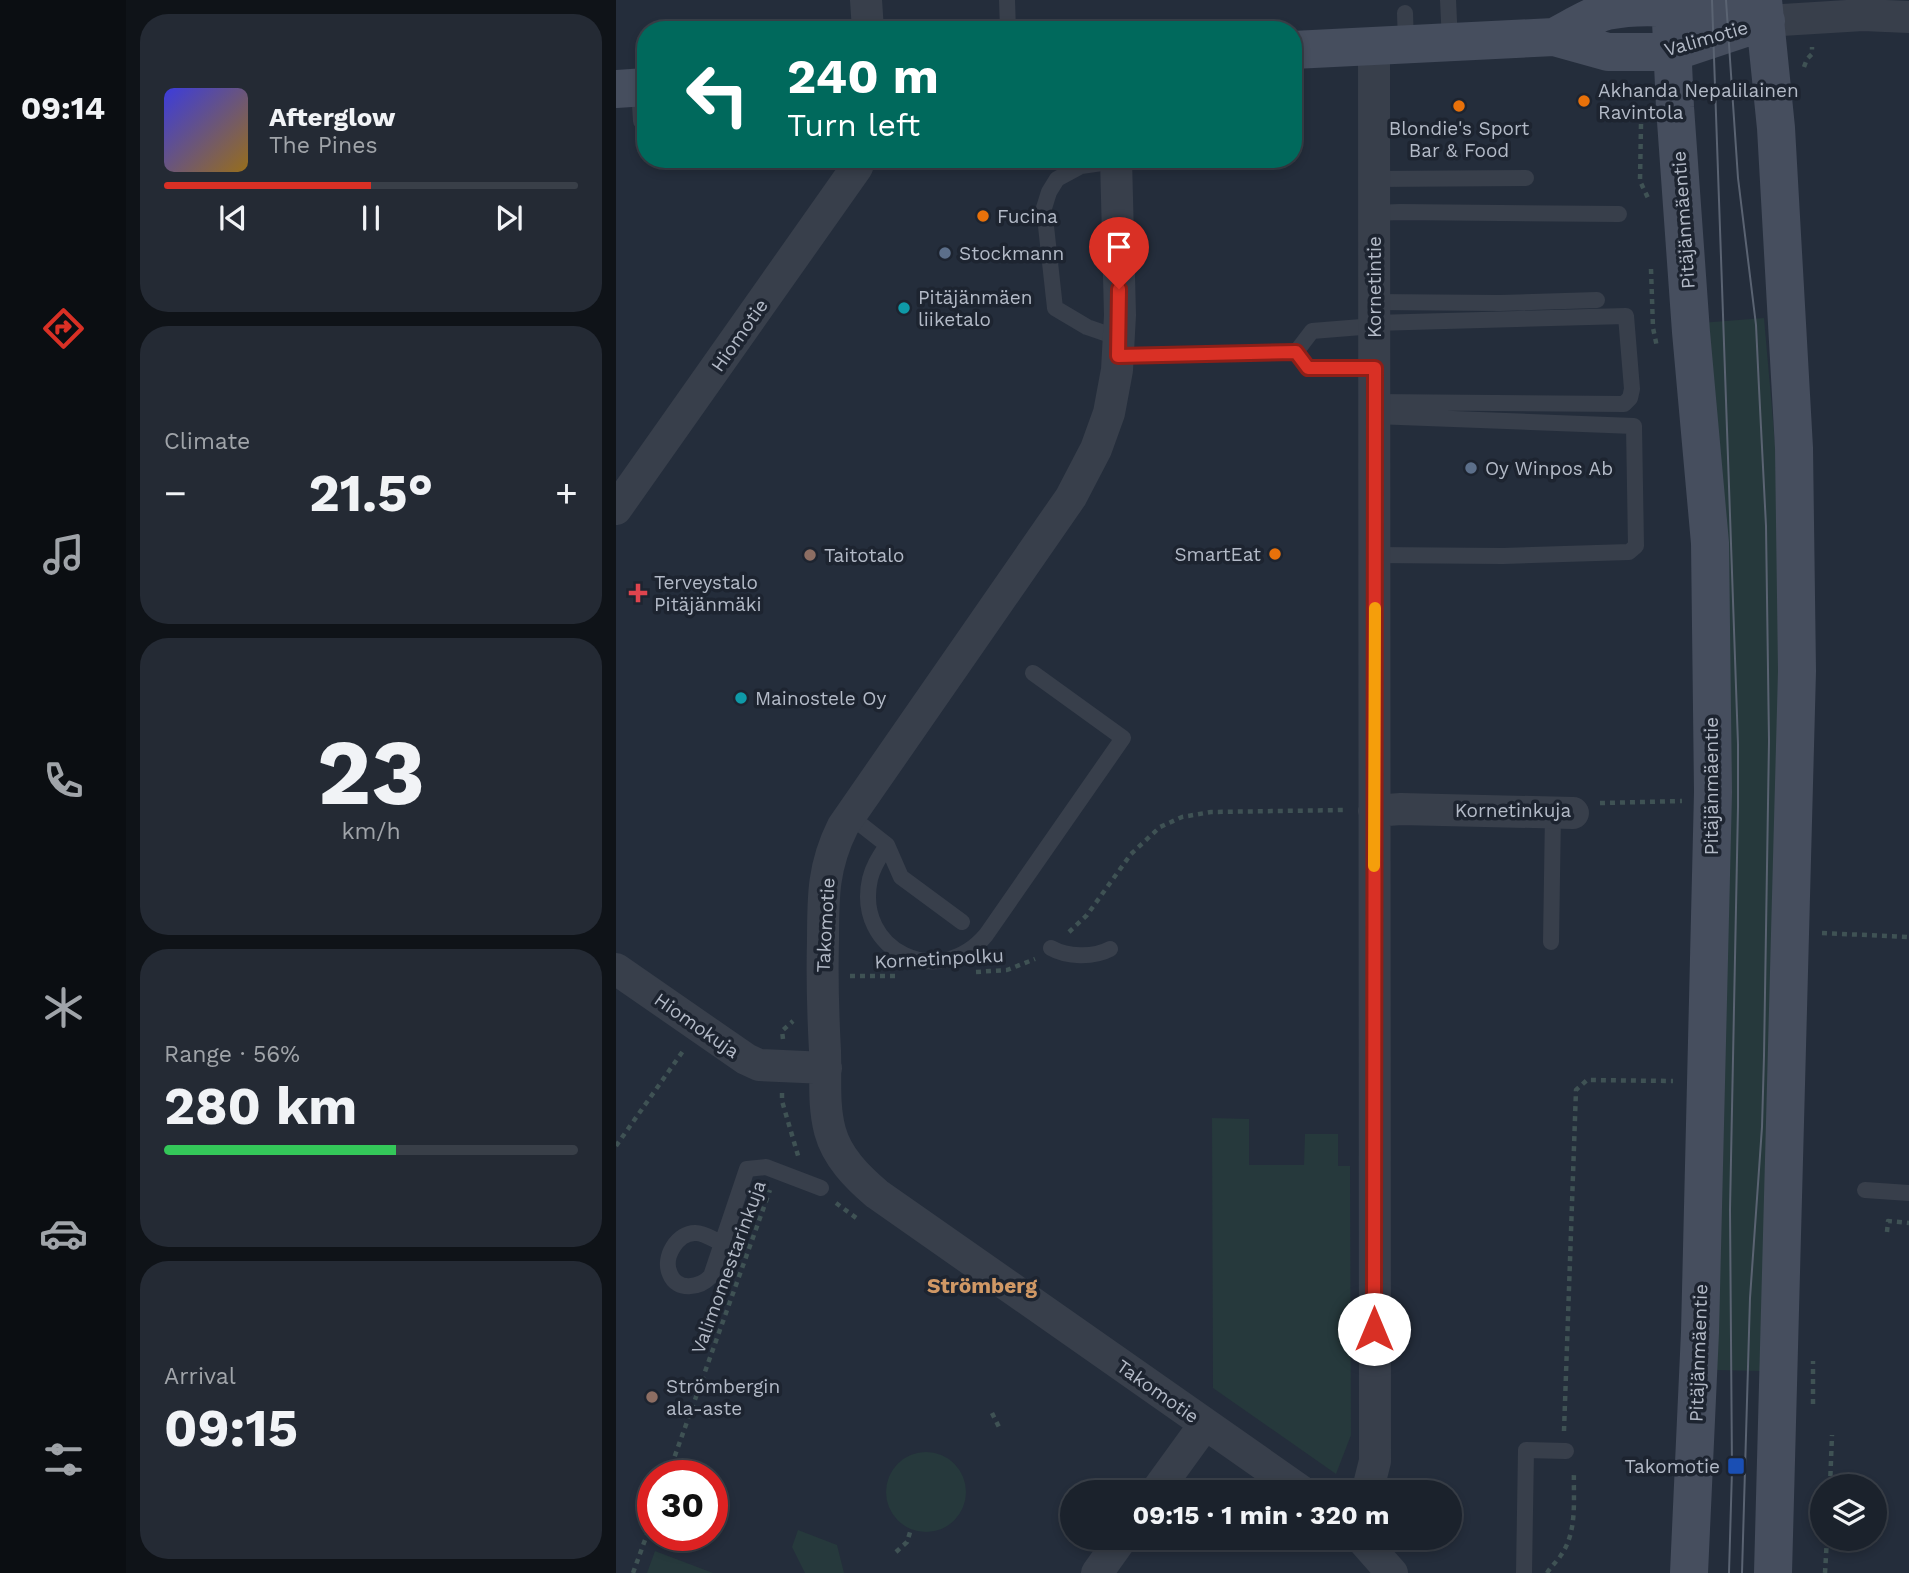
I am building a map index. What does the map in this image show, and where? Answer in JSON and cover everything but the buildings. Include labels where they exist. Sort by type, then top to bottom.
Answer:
[{"type":"main road","name":"Valimotie","points":[[1554,37],[1605,12],[1671,4],[1765,11]]},
{"type":"main road","name":"Pitäjänmäentie","points":[[1671,4],[1691,332],[1710,543],[1713,792],[1700,1332],[1689,1573]]},
{"type":"main road","name":"Valimotie","points":[[1302,49],[1395,35],[1450,42],[1554,37],[1608,52],[1673,52],[1765,11]]},
{"type":"main road","points":[[1765,11],[1776,128],[1794,449],[1797,671],[1773,1573]]},
{"type":"street","points":[[866,0],[868,21]]},
{"type":"street","points":[[1765,11],[1809,18],[1863,15],[1909,17]]},
{"type":"street","name":"Kornetintie","points":[[1370,1480],[1375,1461],[1374,179],[1395,35]]},
{"type":"street","name":"Hiomotie","points":[[616,509],[856,168]]},
{"type":"street","name":"Takomotie","points":[[1116,168],[1120,315],[1117,370],[1109,414],[1096,449],[1071,497],[850,816],[830,857],[824,887],[822,977],[825,1104],[830,1131],[846,1163],[858,1178],[880,1196],[1285,1480]]},
{"type":"street","name":"Kornetinkuja","points":[[1374,811],[1401,809],[1563,812]]},
{"type":"street","name":"Hiomokuja","points":[[616,969],[746,1059],[759,1065],[825,1068]]},
{"type":"street","points":[[1164,1480],[1205,1424]]},
{"type":"street","points":[[1097,1573],[1113,1550]]},
{"type":"street","points":[[1372,1550],[1392,1573]]},
{"type":"lane","points":[[1007,0],[1008,21]]},
{"type":"lane","points":[[1448,0],[1450,42]]},
{"type":"lane","points":[[1076,168],[1057,179],[1044,208],[1055,307],[1118,347],[1296,352]]},
{"type":"lane","points":[[1374,179],[1526,178]]},
{"type":"lane","points":[[1374,213],[1619,214]]},
{"type":"lane","points":[[1296,352],[1312,331],[1374,317],[1500,303],[1597,300]]},
{"type":"lane","points":[[1374,317],[1626,316],[1632,390],[1625,404],[1374,409]]},
{"type":"lane","points":[[1296,352],[1308,368],[1375,368]]},
{"type":"lane","points":[[1374,409],[1634,426],[1636,546],[1629,552],[1516,556],[1375,555]]},
{"type":"lane","points":[[887,845],[876,862],[869,889],[870,911],[880,934],[898,952],[910,958],[947,961],[970,951],[986,935],[1123,738],[1033,673]]},
{"type":"lane","points":[[1551,942],[1563,812]]},
{"type":"lane","points":[[850,816],[887,845],[901,877],[962,922]]},
{"type":"lane","points":[[1051,948],[1060,953],[1100,955],[1110,949]]},
{"type":"lane","points":[[722,1243],[747,1169],[766,1167],[821,1188]]},
{"type":"lane","points":[[1865,1191],[1909,1194]]},
{"type":"lane","points":[[1524,1573],[1526,1450],[1565,1450]]},
{"type":"path","points":[[1805,78],[1804,68],[1812,54],[1809,18]]},
{"type":"path","points":[[1641,123],[1640,181],[1648,199]]},
{"type":"path","name":"Kornetinkuja","points":[[1563,812],[1602,802],[1693,800]]},
{"type":"path","name":"Kornetinpolku","points":[[970,973],[1007,970],[1037,958],[1051,948],[1087,915],[1131,855],[1160,827],[1182,817],[1211,812],[1374,811]]},
{"type":"path","points":[[1814,932],[1909,937]]},
{"type":"path","name":"Kornetinpolku","points":[[822,977],[908,975]]},
{"type":"path","points":[[616,1146],[690,1042]]},
{"type":"path","points":[[1547,1573],[1561,1556],[1573,1523],[1574,1463],[1565,1450],[1576,1090],[1587,1080],[1676,1081]]},
{"type":"path","name":"Valimomestarinkuja","points":[[673,1460],[777,1171],[798,1157]]},
{"type":"path","points":[[1887,1232],[1888,1221],[1909,1223]]},
{"type":"path","points":[[992,1413],[1000,1429]]},
{"type":"path","points":[[1830,1474],[1832,1435]]},
{"type":"path","points":[[896,1552],[906,1542],[911,1529]]},
{"type":"path","points":[[633,1573],[641,1551]]},
{"type":"path","points":[[1825,1573],[1826,1551]]},
{"type":"shaded area","points":[[1764,318],[1777,466],[1782,634],[1761,1371],[1715,1370],[1700,323]]},
{"type":"shaded area","points":[[1212,1118],[1249,1119],[1249,1165],[1304,1165],[1305,1134],[1338,1134],[1338,1166],[1350,1166],[1351,1435],[1336,1474],[1213,1388]]},
{"type":"shaded area","points":[[926,1452],[941,1455],[954,1464],[963,1477],[966,1492],[963,1507],[954,1520],[941,1529],[926,1532],[911,1529],[898,1520],[889,1507],[886,1492],[889,1477],[898,1464],[911,1455]]},
{"type":"shaded area","points":[[798,1530],[837,1545],[844,1573],[805,1573],[792,1547]]},
{"type":"shaded area","points":[[655,1551],[713,1573],[647,1573]]},
{"type":"tram line","points":[[1712,0],[1738,744],[1730,1210],[1732,1470],[1729,1573]]},
{"type":"tram line","points":[[1726,0],[1738,178],[1756,325],[1766,526],[1769,741],[1762,1127],[1750,1298],[1742,1573]]},
{"type":"slow traffic","points":[[1374,866],[1375,608]]},
{"type":"place","name":"Akhanda Nepalilainen Ravintola","points":[[1584,101]]},
{"type":"place","name":"Blondie's Sport Bar & Food","points":[[1459,106]]},
{"type":"place","name":"Fucina","points":[[983,216]]},
{"type":"place","name":"Stockmann","points":[[945,253]]},
{"type":"place","name":"Pitäjänmäen liiketalo","points":[[904,308]]},
{"type":"place","name":"Oy Winpos Ab","points":[[1471,468]]},
{"type":"place","name":"SmartEat","points":[[1275,554]]},
{"type":"place","name":"Taitotalo","points":[[810,555]]},
{"type":"place","name":"Terveystalo Pitäjänmäki","points":[[638,593]]},
{"type":"place","name":"Mainostele Oy","points":[[741,698]]},
{"type":"place","name":"Strömbergin ala-aste","points":[[652,1397]]},
{"type":"place","name":"Takomotie","points":[[1736,1466]]},
{"type":"district","name":"Strömberg","points":[[982,1286]]},
{"type":"route","points":[[1119,289],[1118,356],[1296,352],[1308,368],[1375,368],[1374,1329]]}]
